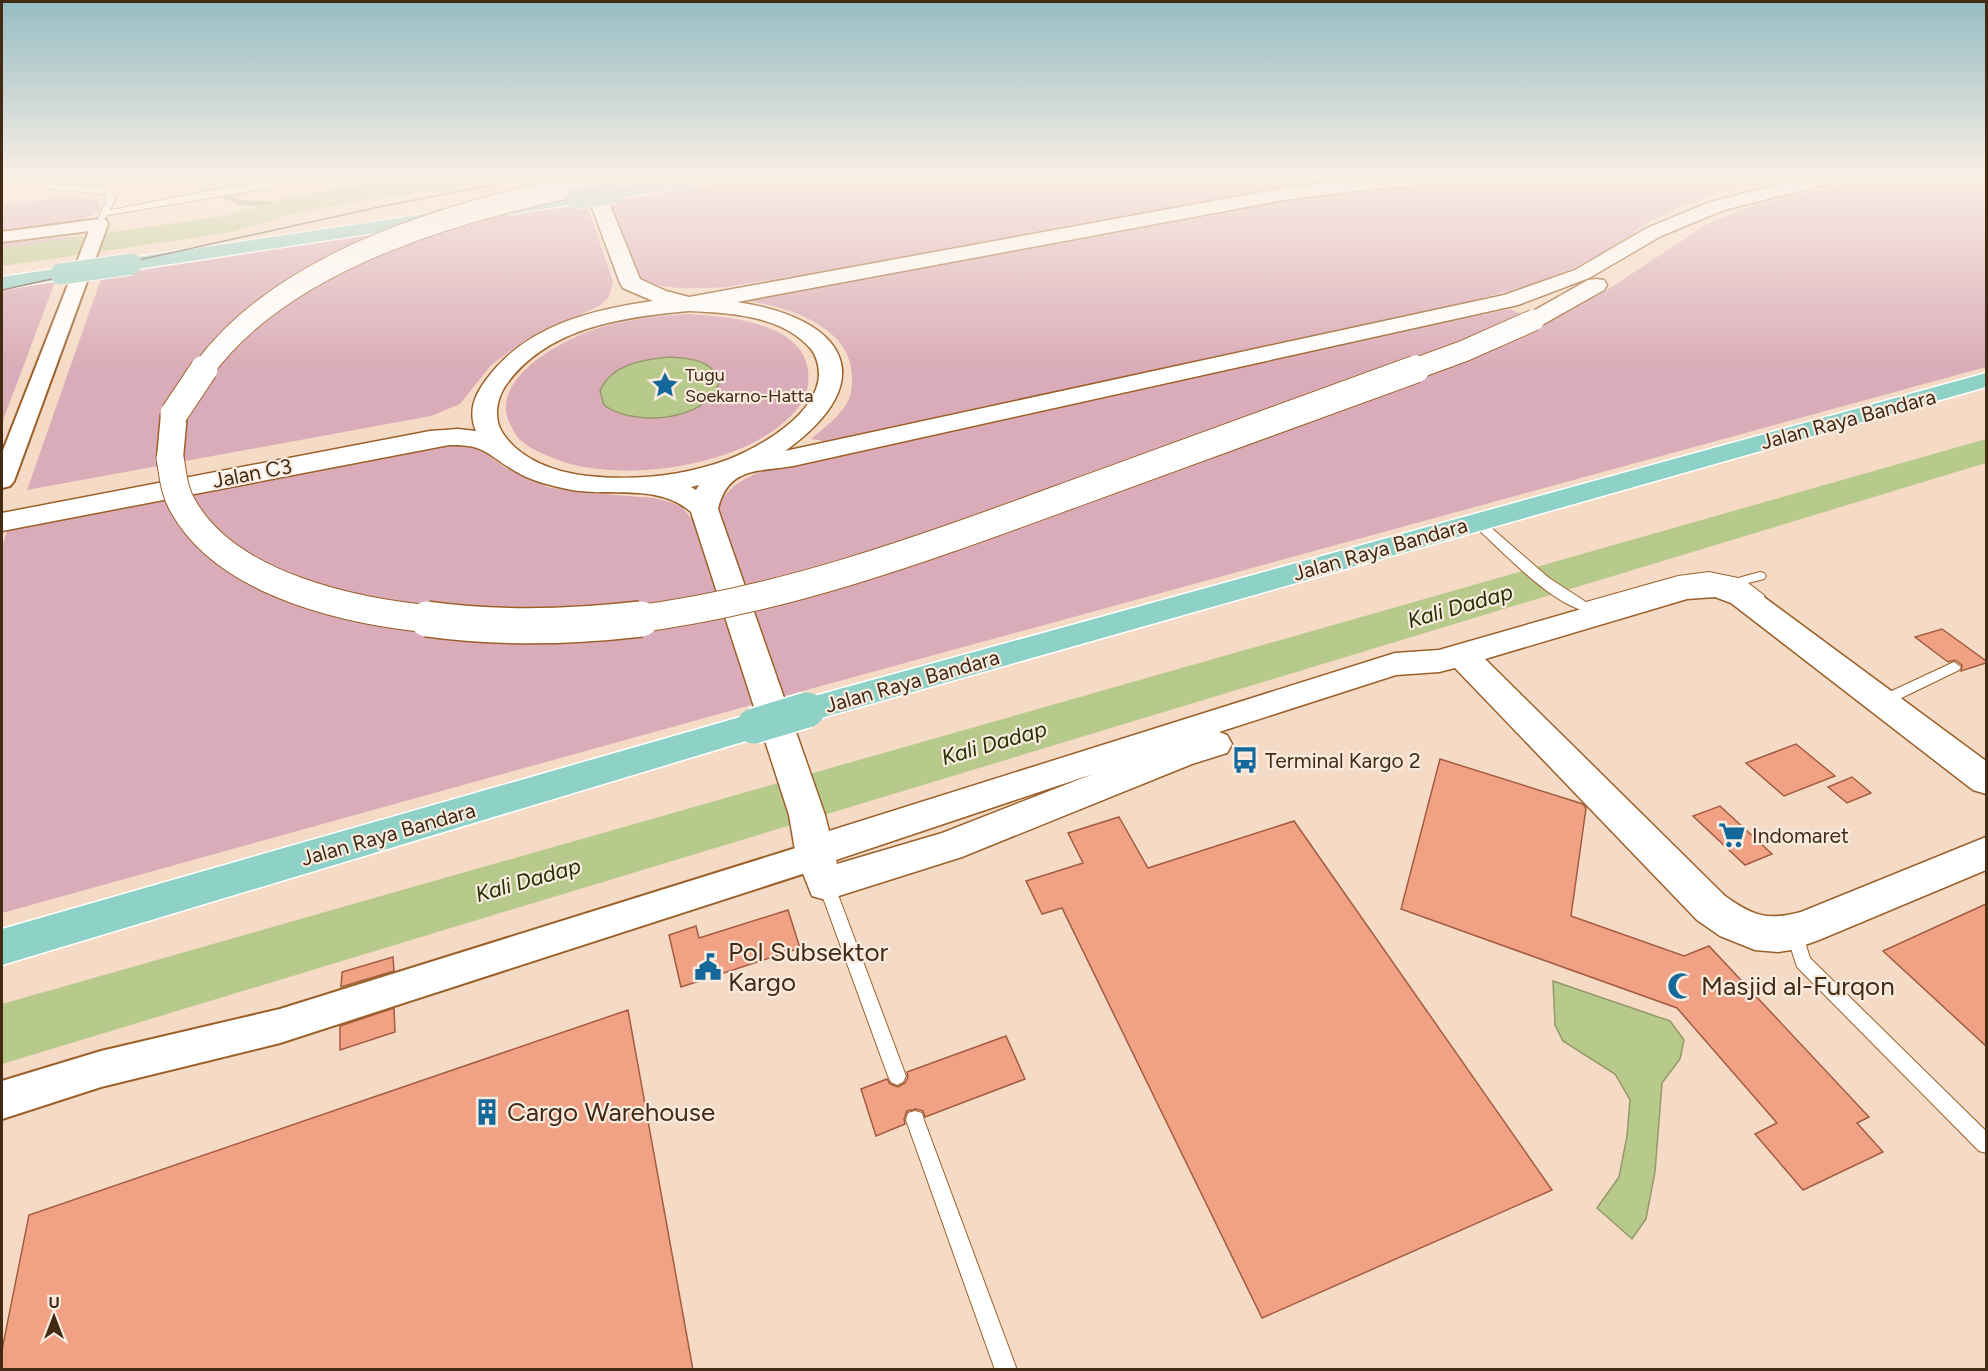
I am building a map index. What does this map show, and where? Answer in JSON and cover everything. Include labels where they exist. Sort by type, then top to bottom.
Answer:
[{"type":"main road","points":[[2,283],[280,242]]},
{"type":"main road","name":"Jalan Raya Bandara","points":[[2,947],[807,710],[1986,380]]},
{"type":"street","points":[[2,481],[93,242]]},
{"type":"street","points":[[358,242],[305,268],[251,305],[202,348],[171,394],[174,414],[170,458],[174,482],[183,508],[202,530],[228,553],[267,579],[313,597],[411,616],[468,624],[532,626],[648,618],[708,609],[826,579],[899,557],[1464,351],[1534,320],[1594,286],[1662,242]]},
{"type":"street","points":[[174,414],[216,353],[253,316],[325,270],[385,242]]},
{"type":"street","points":[[615,242],[631,283],[658,296],[689,304],[730,306],[772,316],[812,336],[830,363],[832,380],[818,410],[799,429],[772,448],[734,467],[715,481],[708,492],[704,510]]},
{"type":"street","points":[[1024,242],[689,304],[636,309],[600,317],[564,330],[513,361],[490,391],[486,400],[484,421],[502,449],[526,466],[563,480],[614,486],[651,485],[692,478],[734,467],[793,458],[1480,308],[1510,300],[1582,274],[1636,242]]},
{"type":"street","points":[[600,317],[616,306],[631,283]]},
{"type":"street","name":"Jalan C3","points":[[2,505],[442,421],[471,408],[490,391]]},
{"type":"street","name":"Jalan C3","points":[[2,522],[430,439],[477,438],[502,449]]},
{"type":"street","points":[[651,485],[674,489],[689,497],[704,510],[807,815],[818,864]]},
{"type":"street","points":[[2,1100],[101,1069],[280,1026],[818,864],[949,846],[1173,745],[1410,681],[1450,657],[1686,589],[1728,584],[1986,780]]},
{"type":"street","points":[[1450,657],[1711,908],[1729,922],[1746,930],[1781,935],[1805,928],[1986,853]]},
{"type":"lane","points":[[1476,522],[1552,587],[1576,604],[1588,607],[1686,578],[1708,576],[1728,584],[1760,576]]},
{"type":"lane","points":[[1882,701],[1954,667]]},
{"type":"lane","points":[[818,864],[897,1076]]},
{"type":"lane","points":[[1805,928],[1798,934],[1797,942],[1803,962],[1986,1144]]},
{"type":"lane","points":[[915,1120],[1006,1370]]},
{"type":"shaded area","points":[[20,242],[81,242],[2,253],[2,244]]},
{"type":"shaded area","points":[[323,242],[599,242],[613,282],[609,297],[601,305],[524,341],[491,365],[460,404],[431,416],[27,490],[102,276]]},
{"type":"shaded area","points":[[620,242],[996,242],[726,287],[666,287],[631,276]]},
{"type":"shaded area","points":[[1052,242],[1622,242],[1576,267],[1528,286],[1463,303],[830,442],[811,439],[837,416],[850,397],[852,377],[849,359],[840,343],[812,320],[776,307],[741,300]]},
{"type":"shaded area","points":[[1680,242],[1986,242],[1986,367],[781,697],[718,514],[720,505],[729,491],[750,476],[766,470],[1510,309],[1545,325],[1604,292]]},
{"type":"shaded area","points":[[55,282],[2,423],[2,290]]},
{"type":"shaded area","points":[[687,314],[741,320],[760,325],[778,332],[792,342],[803,355],[808,371],[808,386],[797,409],[777,428],[751,444],[721,456],[654,469],[591,468],[564,462],[530,447],[518,438],[506,413],[508,396],[515,382],[540,357],[573,338],[602,327],[644,318]]},
{"type":"shaded area","points":[[670,357],[700,362],[712,369],[719,383],[712,396],[700,406],[685,413],[667,417],[632,416],[616,412],[604,405],[600,391],[605,382],[620,369],[650,359]]},
{"type":"shaded area","points":[[445,443],[472,444],[506,468],[547,487],[575,492],[654,498],[682,507],[698,527],[755,704],[2,913],[2,548],[7,531],[160,498]]},
{"type":"shaded area","points":[[1553,981],[1670,1021],[1684,1040],[1680,1059],[1662,1083],[1655,1172],[1646,1219],[1632,1239],[1597,1208],[1619,1177],[1627,1136],[1630,1100],[1615,1074],[1563,1041],[1555,1025]]},
{"type":"building","points":[[1942,629],[1986,663],[1961,671],[1962,665],[1955,660],[1948,662],[1915,637]]},
{"type":"building","points":[[1796,744],[1835,776],[1784,796],[1746,763]]},
{"type":"building","name":"Masjid al-Furqon","points":[[1440,759],[1583,804],[1586,808],[1571,916],[1684,956],[1709,946],[1869,1117],[1857,1123],[1883,1152],[1803,1190],[1755,1134],[1777,1123],[1677,1008],[1401,909]]},
{"type":"building","points":[[1852,777],[1871,793],[1847,803],[1828,787]]},
{"type":"building","name":"Indomaret","points":[[1720,806],[1772,854],[1745,865],[1693,816]]},
{"type":"building","points":[[1119,817],[1148,868],[1294,821],[1552,1190],[1262,1318],[1062,908],[1042,914],[1026,881],[1083,863],[1068,833]]},
{"type":"building","points":[[1986,904],[1986,1046],[1883,951]]},
{"type":"building","name":"Pol Subsektor Kargo","points":[[788,910],[800,948],[681,987],[669,935],[696,926],[699,938]]},
{"type":"building","points":[[393,957],[394,971],[341,987],[342,972]]},
{"type":"building","points":[[394,1008],[395,1032],[340,1050],[340,1026]]},
{"type":"building","name":"Cargo Warehouse","points":[[628,1010],[693,1370],[2,1370],[2,1350],[29,1215]]},
{"type":"building","points":[[1006,1036],[1025,1079],[925,1117],[923,1111],[916,1109],[907,1111],[905,1124],[876,1136],[861,1089],[887,1079],[890,1084],[898,1087],[905,1083],[908,1077],[907,1072]]},
{"type":"waterway","name":"Kali Dadap","points":[[2,257],[104,242]]},
{"type":"waterway","name":"Kali Dadap","points":[[2,1034],[1986,451]]},
{"type":"tram line","points":[[2,290],[220,242]]},
{"type":"place","name":"Tugu Soekarno-Hatta","points":[[665,385]]},
{"type":"place","name":"Terminal Kargo 2","points":[[1245,760]]},
{"type":"place","name":"Indomaret","points":[[1732,835]]},
{"type":"place","name":"Pol Subsektor Kargo","points":[[708,967]]},
{"type":"place","name":"Masjid al-Furqon","points":[[1681,986]]},
{"type":"place","name":"Cargo Warehouse","points":[[487,1112]]}]
